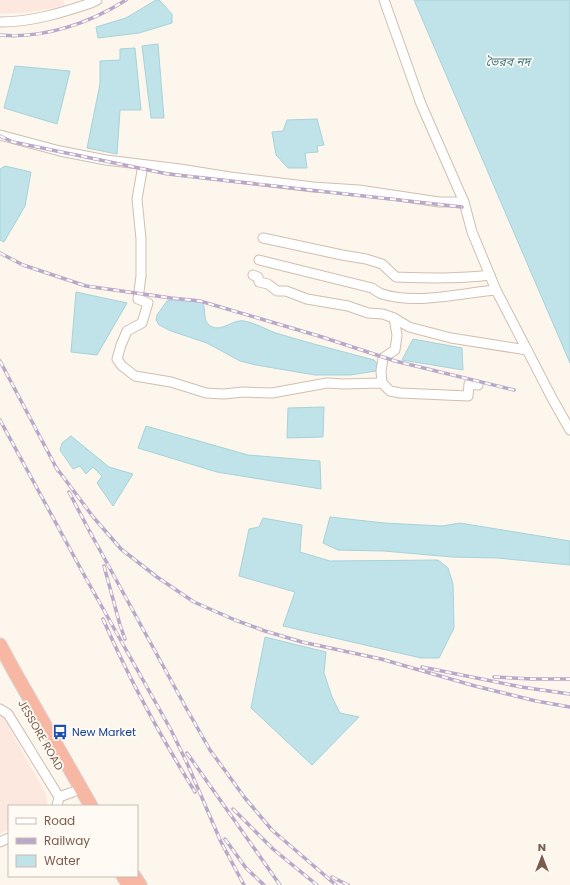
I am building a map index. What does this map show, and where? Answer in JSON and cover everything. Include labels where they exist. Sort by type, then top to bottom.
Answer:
[{"type":"highway","name":"JESSORE ROAD","points":[[0,645],[90,805]]},
{"type":"highway","name":"JESSORE ROAD","points":[[0,663],[81,805]]},
{"type":"highway","points":[[126,881],[140,885]]},
{"type":"street","points":[[0,22],[17,22],[55,15],[97,0]]},
{"type":"street","points":[[384,0],[421,104],[464,202],[472,232],[496,290],[570,430]]},
{"type":"street","points":[[0,135],[106,160],[313,187],[359,190],[439,202],[464,202]]},
{"type":"street","points":[[143,165],[137,199],[141,239],[141,276],[138,299],[148,303],[142,323],[127,331],[121,345],[117,359],[122,366],[135,376],[171,382],[206,394],[243,392],[272,394],[327,383],[344,384],[382,382]]},
{"type":"street","points":[[263,238],[366,259],[382,264],[396,277],[450,278],[490,275]]},
{"type":"street","points":[[259,260],[372,288],[382,294],[405,297],[435,298],[496,290]]},
{"type":"street","points":[[253,275],[258,277],[259,282],[268,284],[277,290],[286,291],[307,299],[341,305],[368,313],[383,314],[394,318],[409,327],[452,338],[527,350]]},
{"type":"street","points":[[394,318],[398,335],[395,350],[383,358],[381,371],[382,382],[390,391],[400,393],[468,396],[469,384],[478,385]]},
{"type":"street","points":[[0,709],[8,714],[58,802],[74,792]]},
{"type":"shaded area","points":[[0,0],[64,0],[64,6],[32,12],[0,14]]},
{"type":"shaded area","points":[[0,716],[3,717],[46,794],[47,804],[8,805],[8,830],[0,834]]},
{"type":"water","points":[[156,0],[159,0],[172,14],[172,23],[139,33],[98,38],[96,27],[126,18]]},
{"type":"water","name":"ভৈরব নদ","points":[[414,0],[570,0],[570,363]]},
{"type":"water","points":[[158,44],[164,118],[151,118],[142,46]]},
{"type":"water","points":[[135,48],[141,110],[120,110],[117,154],[87,148],[100,84],[100,61],[120,60],[120,49]]},
{"type":"water","points":[[15,66],[70,71],[57,124],[4,108]]},
{"type":"water","points":[[317,119],[324,145],[317,146],[318,152],[305,153],[307,168],[288,168],[276,155],[272,132],[283,131],[287,120]]},
{"type":"water","points":[[5,166],[31,172],[25,206],[4,242],[0,240],[0,169]]},
{"type":"water","points":[[76,292],[127,303],[97,355],[71,352]]},
{"type":"water","points":[[167,301],[202,302],[207,323],[213,327],[222,327],[240,321],[248,322],[288,337],[374,360],[377,364],[377,369],[376,371],[350,375],[315,375],[240,361],[207,343],[171,331],[159,325],[156,320],[157,315]]},
{"type":"water","points":[[413,339],[462,348],[463,370],[402,360]]},
{"type":"water","points":[[324,407],[323,437],[287,438],[288,408]]},
{"type":"water","points":[[146,426],[248,455],[320,461],[321,489],[217,472],[138,448]]},
{"type":"water","points":[[71,436],[109,467],[133,474],[113,506],[97,483],[102,476],[93,467],[86,474],[80,466],[73,469],[60,450],[62,443]]},
{"type":"water","points":[[330,517],[384,523],[442,526],[460,523],[570,541],[570,565],[497,558],[452,557],[384,551],[338,550],[323,543]]},
{"type":"water","points":[[263,518],[302,525],[300,552],[330,561],[438,560],[448,568],[453,584],[454,628],[439,658],[421,658],[283,626],[295,592],[239,576],[249,529],[259,527]]},
{"type":"water","points":[[265,637],[326,652],[324,673],[332,697],[340,713],[359,717],[312,765],[251,708]]},
{"type":"railway","points":[[0,35],[17,36],[50,32],[66,28],[97,16],[126,0]]},
{"type":"railway","points":[[0,136],[13,142],[168,174],[462,207]]},
{"type":"railway","points":[[0,253],[23,265],[86,286],[200,301],[322,337],[395,361],[514,390]]},
{"type":"railway","points":[[0,361],[58,471]]},
{"type":"railway","points":[[0,420],[83,573],[171,730],[221,842],[244,885]]},
{"type":"railway","points":[[55,466],[94,518],[121,549],[157,577],[194,602],[235,620],[302,642],[381,659],[475,686],[536,701],[570,707]]},
{"type":"railway","points":[[69,492],[92,536]]},
{"type":"railway","points":[[90,532],[210,750],[245,798],[272,830],[336,885]]},
{"type":"railway","points":[[104,566],[125,639]]},
{"type":"railway","points":[[103,619],[146,707],[195,792]]},
{"type":"railway","points":[[422,667],[521,687],[570,694]]},
{"type":"railway","points":[[494,677],[570,679]]},
{"type":"railway","points":[[187,753],[280,885]]},
{"type":"railway","points":[[233,809],[273,849],[317,885]]},
{"type":"railway","points":[[225,839],[246,868],[264,885]]},
{"type":"railway","points":[[332,877],[348,885]]},
{"type":"place","name":"New Market","points":[[60,732]]}]
